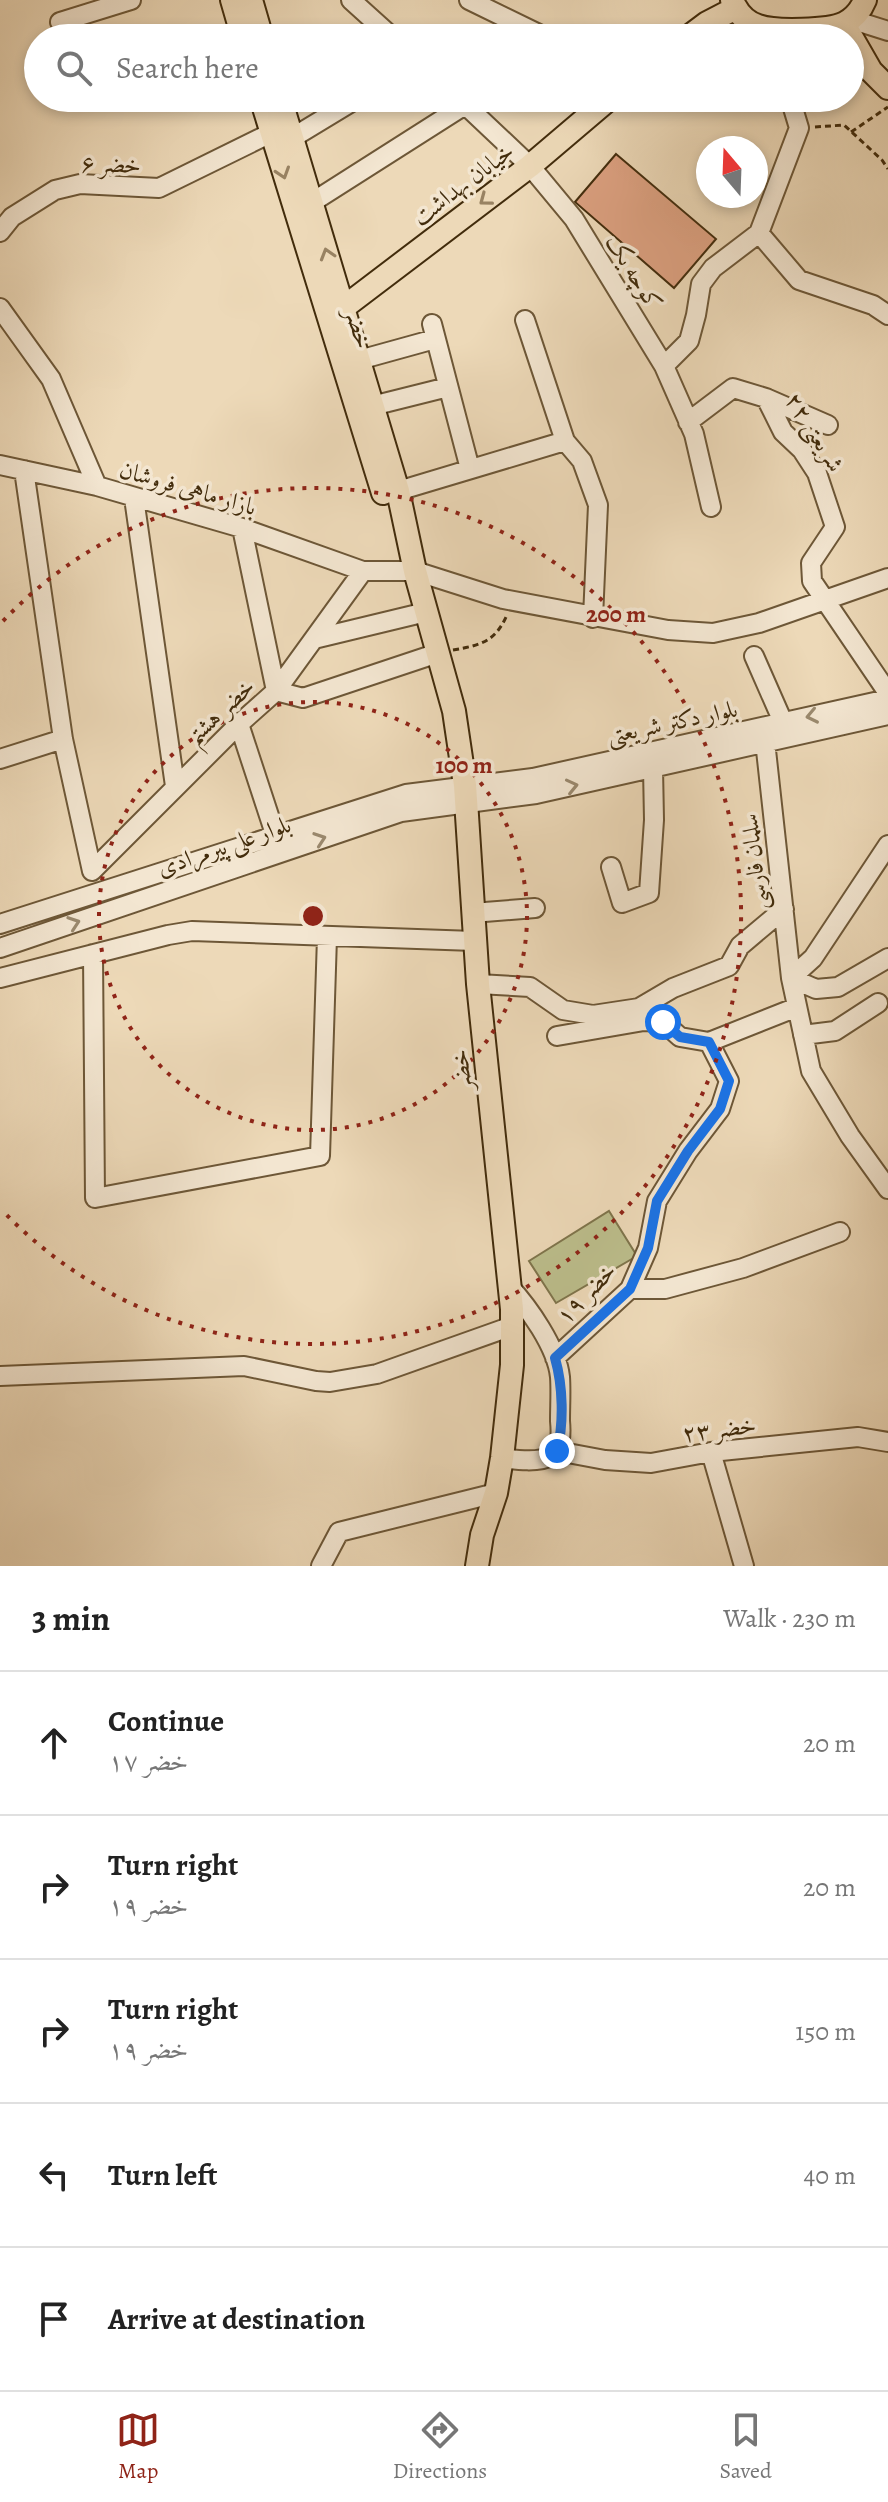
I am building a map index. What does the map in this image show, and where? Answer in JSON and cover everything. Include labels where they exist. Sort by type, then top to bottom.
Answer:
[{"type":"main road","points":[[232,0],[239,24]]},
{"type":"main road","points":[[251,0],[258,24]]},
{"type":"main road","points":[[842,24],[847,22],[865,0]]},
{"type":"main road","points":[[706,24],[734,4],[750,24]]},
{"type":"main road","points":[[864,57],[871,71],[888,88]]},
{"type":"main road","name":"خضر","points":[[269,112],[311,203],[335,310],[384,496],[415,571]]},
{"type":"main road","name":"خضر","points":[[280,112],[281,135],[335,310],[359,360],[398,491],[415,571],[454,711],[466,794],[474,941],[512,1326],[512,1365],[502,1458],[477,1566]]},
{"type":"main road","name":"خیابان بهداشت","points":[[335,310],[530,166],[594,112]]},
{"type":"street","points":[[60,22],[131,0]]},
{"type":"street","points":[[351,0],[378,24]]},
{"type":"street","points":[[469,0],[518,24]]},
{"type":"street","points":[[847,22],[856,24]]},
{"type":"street","points":[[864,26],[888,31]]},
{"type":"street","name":"خضر ۶","points":[[0,232],[20,211],[55,190],[80,184],[159,188],[329,112]]},
{"type":"street","points":[[311,203],[447,112]]},
{"type":"street","name":"کوچه یک","points":[[473,112],[530,166],[574,219],[664,366],[694,434],[711,507]]},
{"type":"street","points":[[664,366],[689,341],[701,284],[713,268],[759,233],[799,128],[794,112]]},
{"type":"street","points":[[759,233],[799,280],[873,305],[888,315]]},
{"type":"street","name":"بازار ماهی فروشان","points":[[0,308],[51,379],[97,486],[242,528],[363,571],[415,571],[513,601],[593,618],[668,630],[713,633],[759,623],[888,578]]},
{"type":"street","points":[[525,320],[565,441],[582,461],[598,505],[593,618]]},
{"type":"street","points":[[359,360],[434,332],[470,469]]},
{"type":"street","points":[[372,406],[448,387]]},
{"type":"street","name":"شریعتی ۲۲","points":[[688,422],[733,388],[766,398],[783,432],[802,450],[817,473],[835,527],[811,563],[812,581],[888,696]]},
{"type":"street","points":[[766,398],[828,425]]},
{"type":"street","points":[[398,491],[565,441]]},
{"type":"street","points":[[0,465],[97,486]]},
{"type":"street","points":[[0,759],[63,739],[24,470]]},
{"type":"street","points":[[134,498],[175,786]]},
{"type":"street","points":[[242,528],[276,691],[303,698],[438,653]]},
{"type":"street","name":"خضر هشتم","points":[[63,739],[92,871],[175,786],[276,691],[363,571]]},
{"type":"street","points":[[314,639],[426,612]]},
{"type":"street","points":[[754,656],[783,722]]},
{"type":"street","name":"بلوار دکتر شریعتی","points":[[534,786],[888,696]]},
{"type":"street","points":[[880,717],[888,733]]},
{"type":"street","name":"بلوار دکتر شریعتی","points":[[466,794],[653,768],[880,717]]},
{"type":"street","points":[[239,724],[281,852]]},
{"type":"street","name":"سلمان فارسی","points":[[765,741],[791,978],[797,1007]]},
{"type":"street","points":[[611,867],[622,903],[649,893],[654,820],[653,768]]},
{"type":"street","name":"بلوار علی پیرمرادی","points":[[0,924],[406,794],[466,794]]},
{"type":"street","name":"بلوار علی پیرمرادی","points":[[0,948],[401,812],[466,794]]},
{"type":"street","points":[[888,845],[813,958],[791,978],[816,989],[838,987],[888,958]]},
{"type":"street","points":[[472,913],[535,908]]},
{"type":"street","points":[[478,984],[530,987],[563,1010],[593,1015],[639,1008],[673,988],[729,966],[740,946],[784,909]]},
{"type":"street","points":[[0,978],[192,931],[474,941]]},
{"type":"street","points":[[93,954],[95,1198],[320,1156],[327,937]]},
{"type":"street","points":[[803,1035],[835,1031],[878,1003]]},
{"type":"street","points":[[557,1036],[644,1021],[663,1022],[680,1037],[709,1042],[797,1007],[811,1071],[850,1136],[888,1189]]},
{"type":"street","name":"خضر ۱۹","points":[[555,1358],[630,1289],[648,1248],[657,1201],[688,1151],[720,1109],[729,1081],[709,1042]]},
{"type":"street","points":[[630,1289],[678,1286],[743,1268],[840,1232]]},
{"type":"street","points":[[502,1458],[550,1457],[557,1451],[561,1435],[560,1375],[555,1358],[528,1307],[509,1286]]},
{"type":"street","points":[[0,1376],[244,1366],[330,1382],[377,1374],[512,1326]]},
{"type":"street","name":"خضر ۲۳","points":[[557,1451],[605,1460],[651,1463],[711,1452],[858,1437],[888,1442]]},
{"type":"street","points":[[711,1452],[744,1566]]},
{"type":"street","points":[[321,1566],[339,1532],[496,1493]]},
{"type":"path","points":[[851,132],[888,107]]},
{"type":"path","points":[[799,128],[844,125],[888,169]]},
{"type":"path","points":[[438,653],[474,646],[499,633],[513,601]]},
{"type":"green space","points":[[609,1211],[637,1256],[556,1303],[529,1261]]},
{"type":"building","points":[[616,154],[716,239],[674,288],[575,202]]},
{"type":"route","points":[[557,1451],[561,1435],[560,1375],[555,1358],[630,1289],[648,1248],[657,1201],[688,1151],[720,1109],[727,1090],[729,1081],[709,1042],[680,1037],[663,1022]]}]
